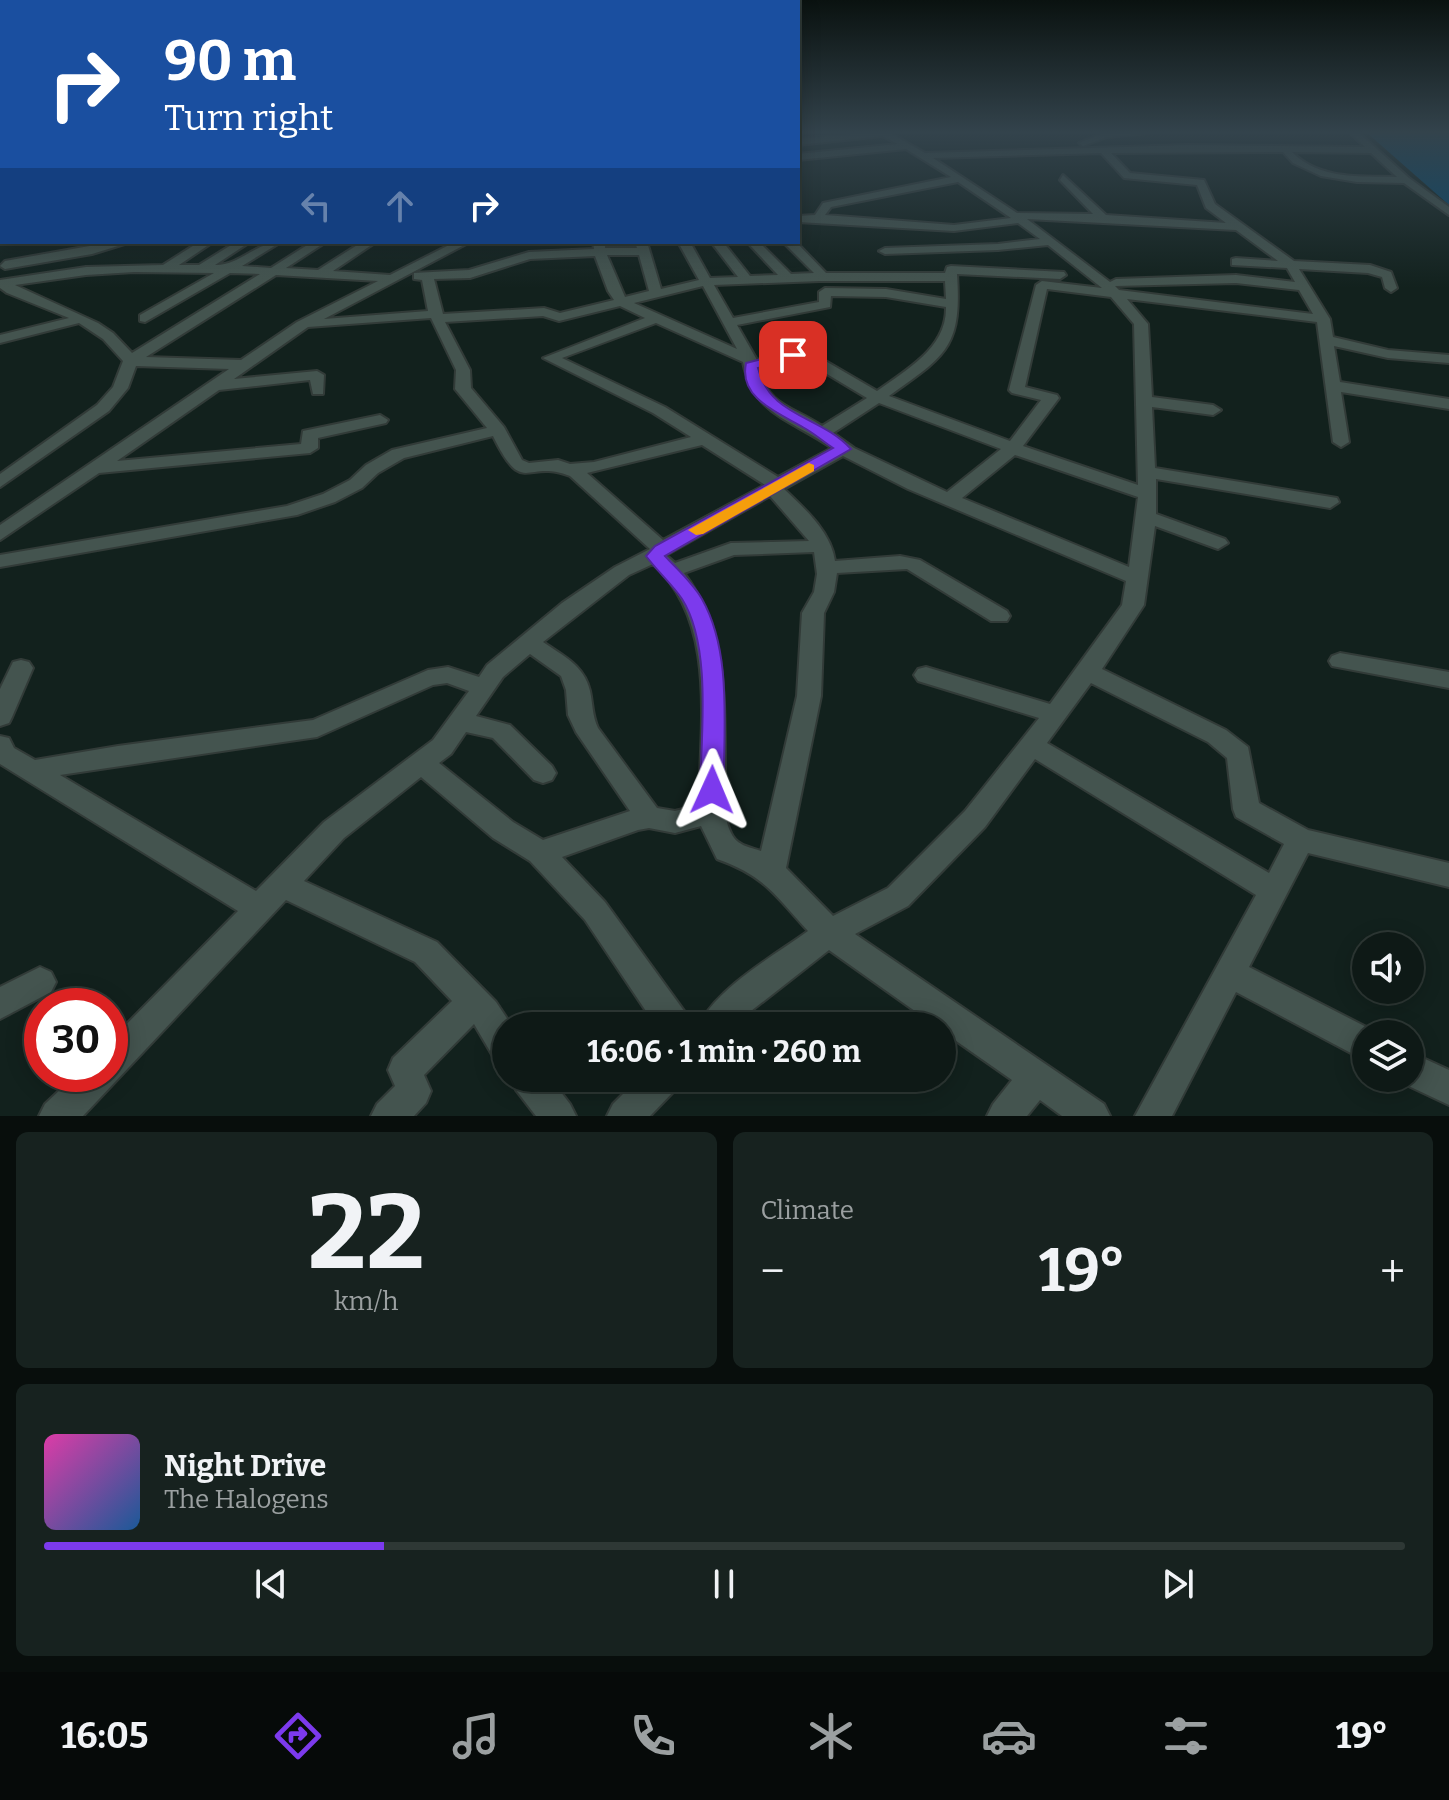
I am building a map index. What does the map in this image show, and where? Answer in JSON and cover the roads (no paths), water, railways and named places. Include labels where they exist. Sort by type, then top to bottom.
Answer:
[{"type":"street","points":[[818,218],[827,205],[932,184]]},
{"type":"street","points":[[728,1012],[829,933],[898,897],[975,819],[1133,605],[1148,494],[1141,324],[1106,284],[971,184]]},
{"type":"street","points":[[1069,184],[1102,217]]},
{"type":"street","points":[[1202,184],[1210,206],[1290,264],[1323,319],[1341,442]]},
{"type":"street","points":[[1411,184],[1449,212]]},
{"type":"street","points":[[800,219],[954,228],[1018,218],[1102,217],[1240,227]]},
{"type":"street","points":[[885,251],[998,247],[1050,241]]},
{"type":"street","points":[[3,264],[92,251],[118,244]]},
{"type":"street","points":[[163,270],[204,244]]},
{"type":"street","points":[[201,269],[241,244]]},
{"type":"street","points":[[145,318],[272,244]]},
{"type":"street","points":[[0,482],[103,408],[120,388],[130,361],[317,244]]},
{"type":"street","points":[[320,274],[367,244]]},
{"type":"street","points":[[0,534],[302,325],[460,244]]},
{"type":"street","points":[[755,244],[787,277]]},
{"type":"street","points":[[791,244],[820,272],[820,277]]},
{"type":"street","points":[[4,284],[97,271],[201,269],[428,276],[490,270],[529,256],[600,247],[643,246],[656,292]]},
{"type":"street","points":[[600,247],[614,291],[623,303],[750,363],[805,355],[877,397],[1148,494]]},
{"type":"street","points":[[705,250],[746,279]]},
{"type":"street","points":[[705,250],[705,282],[750,363],[755,384],[767,402],[843,449],[949,500],[1137,578]]},
{"type":"street","points":[[1236,262],[1381,271],[1387,275],[1391,288]]},
{"type":"street","points":[[3,264],[29,280]]},
{"type":"street","points":[[821,433],[932,358],[945,337],[953,314],[951,270],[1106,284],[1323,319]]},
{"type":"street","points":[[428,276],[436,316],[463,370],[463,389],[498,430],[510,457],[520,467],[551,464],[576,472],[662,559],[692,599],[706,638],[712,690],[712,812],[717,835],[727,851],[756,861],[771,871],[829,933],[1092,1116]]},
{"type":"street","points":[[302,325],[544,312],[559,317],[705,282],[787,277],[949,277]]},
{"type":"street","points":[[880,278],[886,293]]},
{"type":"street","points":[[949,500],[1013,448],[1051,398],[1017,390],[1042,285],[1236,279],[1304,287]]},
{"type":"street","points":[[4,284],[11,290],[64,308],[113,340],[130,361],[244,365]]},
{"type":"street","points":[[728,323],[825,304],[825,292],[886,293],[952,304]]},
{"type":"street","points":[[656,318],[550,358],[637,398],[775,486],[799,514],[825,557],[824,592],[813,613],[809,696],[771,871]]},
{"type":"street","points":[[0,339],[80,319]]},
{"type":"street","points":[[1325,340],[1388,354],[1449,359]]},
{"type":"street","points":[[215,385],[317,375],[318,391]]},
{"type":"street","points":[[1333,386],[1449,404]]},
{"type":"street","points":[[1145,401],[1213,410]]},
{"type":"street","points":[[95,468],[310,448],[309,435],[380,420]]},
{"type":"street","points":[[0,561],[290,511],[329,498],[356,484],[372,469],[398,454],[498,430]]},
{"type":"street","points":[[569,469],[594,467],[705,439]]},
{"type":"street","points":[[662,559],[775,486],[843,449]]},
{"type":"street","points":[[1147,472],[1243,485],[1330,502]]},
{"type":"street","points":[[1147,517],[1218,543]]},
{"type":"street","points":[[128,1046],[334,830],[442,747],[495,671],[622,571],[662,559],[731,549],[900,562],[913,564],[999,616]]},
{"type":"street","points":[[528,642],[571,672],[578,690],[580,715],[588,732],[649,817]]},
{"type":"street","points":[[1340,661],[1449,680]]},
{"type":"street","points":[[0,671],[21,668],[0,717]]},
{"type":"street","points":[[1087,671],[1217,736],[1239,754],[1246,809],[1301,840],[1449,875]]},
{"type":"street","points":[[31,771],[118,755],[317,728],[428,678],[448,675],[483,687]]},
{"type":"street","points":[[926,675],[1055,714]]},
{"type":"street","points":[[458,721],[501,731],[543,773]]},
{"type":"street","points":[[0,745],[4,754],[260,909]]},
{"type":"street","points":[[1031,745],[1274,891]]},
{"type":"street","points":[[421,763],[503,830],[540,853],[595,911],[665,1012]]},
{"type":"street","points":[[540,853],[649,817],[675,822],[712,812]]},
{"type":"street","points":[[1153,1116],[1301,840]]},
{"type":"street","points":[[284,885],[426,952],[492,1024]]},
{"type":"street","points":[[1230,973],[1352,1038]]},
{"type":"street","points":[[0,1004],[40,982]]},
{"type":"street","points":[[389,1116],[414,1091],[405,1070],[474,1002]]},
{"type":"street","points":[[1424,1076],[1449,1088]]},
{"type":"street","points":[[1005,1116],[1036,1077]]},
{"type":"street","points":[[57,1116],[83,1092]]},
{"type":"street","points":[[539,1092],[558,1116]]},
{"type":"street","points":[[625,1116],[649,1092]]},
{"type":"water","points":[[1425,184],[1449,184],[1449,205]]}]
